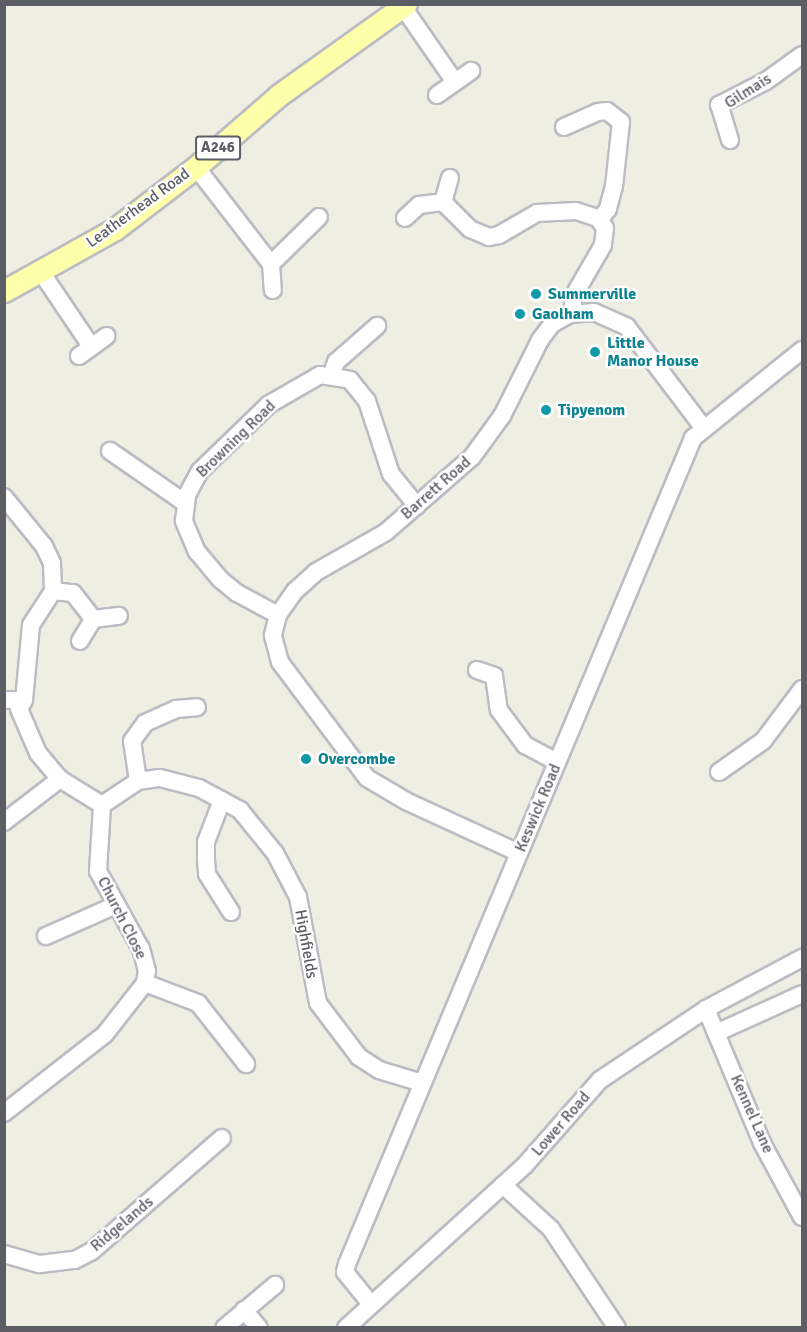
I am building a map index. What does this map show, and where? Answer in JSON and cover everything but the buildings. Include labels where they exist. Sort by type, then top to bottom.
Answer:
[{"type":"main road","name":"Leatherhead Road","points":[[4,291],[115,229],[196,167],[279,95],[404,6]]},
{"type":"street","points":[[404,6],[455,82]]},
{"type":"street","name":"Gilmais","points":[[730,140],[719,105],[766,81],[802,55]]},
{"type":"street","points":[[437,95],[471,71]]},
{"type":"street","points":[[564,127],[598,112],[607,111],[621,122],[614,186],[608,209],[600,219]]},
{"type":"street","points":[[196,167],[271,264],[273,290]]},
{"type":"street","points":[[443,202],[450,178]]},
{"type":"street","points":[[443,202],[476,233],[499,236],[537,213],[576,211],[600,219],[605,228],[603,245],[573,297],[573,313],[606,314],[627,327],[703,427]]},
{"type":"street","points":[[406,212],[419,205],[443,202]]},
{"type":"street","points":[[271,264],[319,217]]},
{"type":"street","points":[[41,272],[85,351],[107,336]]},
{"type":"street","name":"Barrett Road","points":[[519,853],[406,801],[367,778],[314,697],[275,653],[273,635],[278,615],[295,591],[316,572],[372,542],[417,506],[480,448],[505,410],[540,340],[552,324],[573,313]]},
{"type":"street","points":[[377,326],[357,334],[336,362],[332,374],[350,380],[363,394],[391,474],[417,506]]},
{"type":"street","name":"Keswick Road","points":[[370,1303],[345,1268],[693,438],[703,427],[802,350]]},
{"type":"street","name":"Browning Road","points":[[278,615],[237,593],[209,567],[187,533],[185,503],[200,471],[268,405],[313,377],[332,374]]},
{"type":"street","points":[[110,451],[185,503]]},
{"type":"street","points":[[4,497],[44,546],[52,563],[54,591],[31,625],[24,700],[19,709],[38,753],[60,779],[102,805],[138,781],[132,741],[145,723],[176,708],[197,707]]},
{"type":"street","points":[[54,591],[73,593],[93,619]]},
{"type":"street","points":[[93,619],[119,616]]},
{"type":"street","points":[[80,641],[93,619]]},
{"type":"street","points":[[488,670],[497,704],[508,725],[531,751],[557,762]]},
{"type":"street","points":[[719,772],[763,741],[802,689]]},
{"type":"street","points":[[4,700],[24,700]]},
{"type":"street","points":[[4,822],[60,779]]},
{"type":"street","name":"Highfields","points":[[138,781],[173,779],[240,810],[275,853],[298,897],[318,1003],[345,1041],[379,1070],[422,1083]]},
{"type":"street","points":[[222,800],[206,842],[207,874],[231,912]]},
{"type":"street","name":"Church Close","points":[[4,1113],[105,1034],[145,983],[147,970],[141,949],[116,905],[97,863],[102,805]]},
{"type":"street","points":[[46,936],[116,905]]},
{"type":"street","name":"Lower Road","points":[[346,1328],[370,1303],[503,1185],[600,1080],[706,1009],[802,958]]},
{"type":"street","points":[[145,983],[198,1003],[246,1064]]},
{"type":"street","points":[[716,1033],[802,994]]},
{"type":"street","name":"Kennel Lane","points":[[706,1009],[762,1143],[802,1217]]},
{"type":"street","name":"Ridgelands","points":[[4,1254],[40,1264],[75,1260],[92,1251],[222,1138]]},
{"type":"street","points":[[503,1185],[551,1228],[617,1328]]},
{"type":"street","points":[[224,1328],[275,1285]]},
{"type":"street","points":[[244,1310],[259,1328]]},
{"type":"place","name":"Summerville","points":[[536,294]]},
{"type":"place","name":"Gaolham","points":[[520,314]]},
{"type":"place","name":"Little Manor House","points":[[595,352]]},
{"type":"place","name":"Tipyenom","points":[[546,410]]},
{"type":"place","name":"Overcombe","points":[[306,759]]}]
